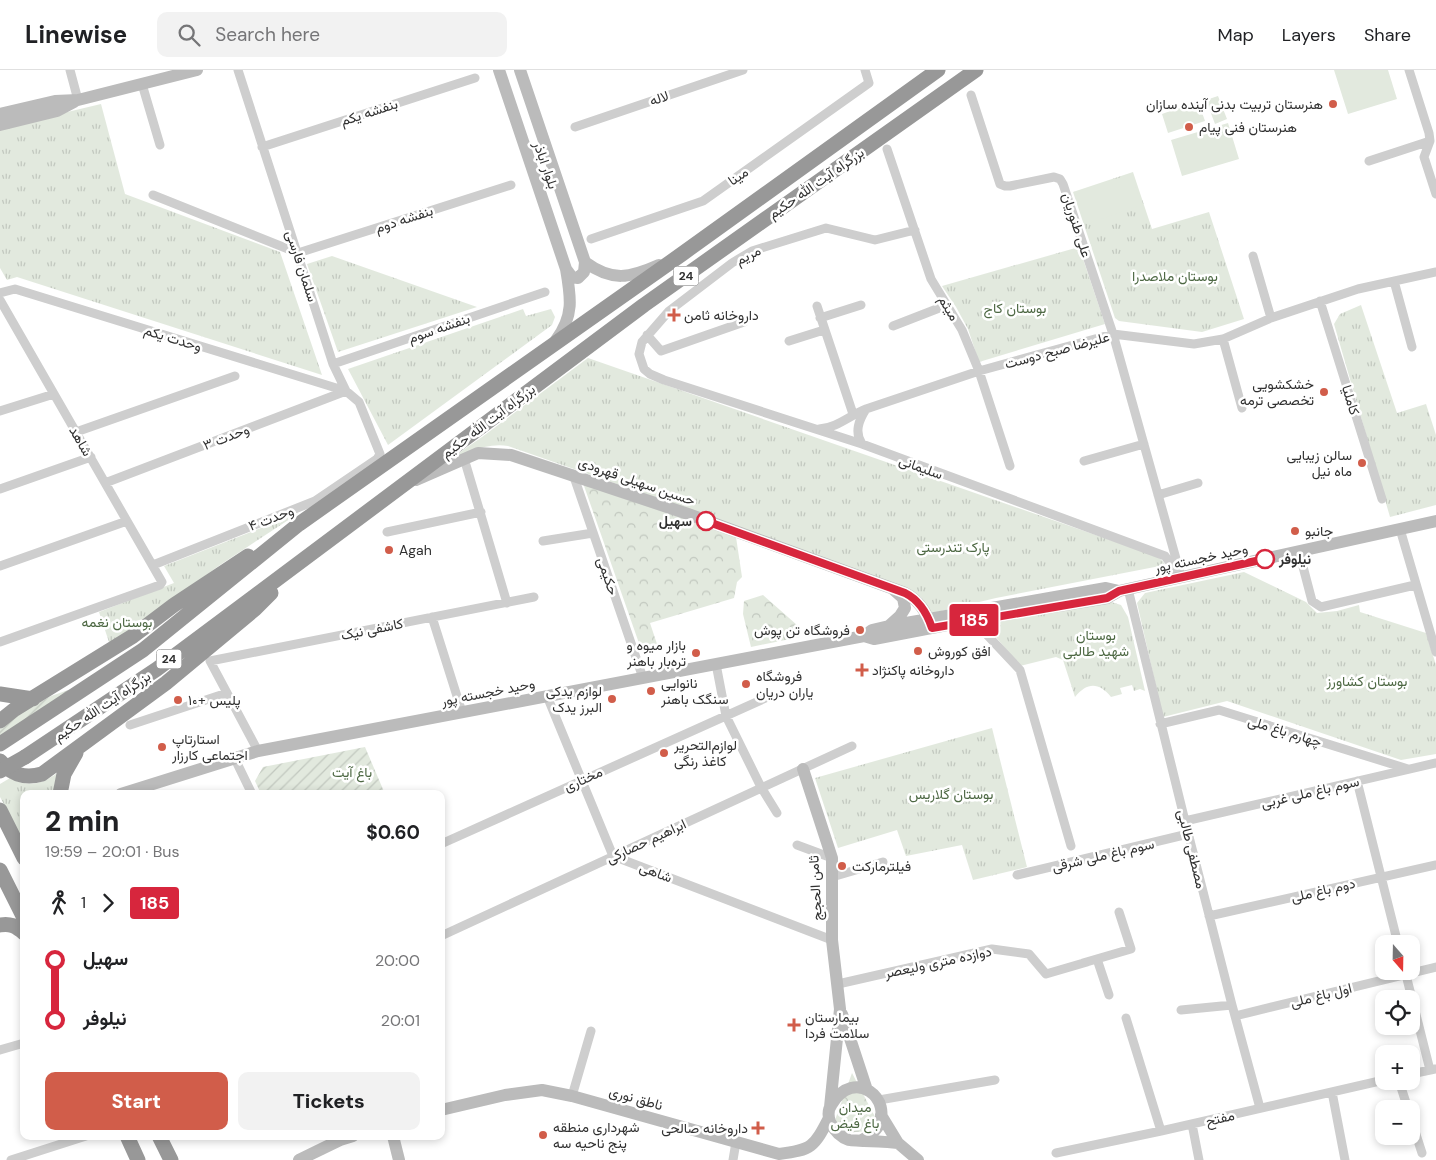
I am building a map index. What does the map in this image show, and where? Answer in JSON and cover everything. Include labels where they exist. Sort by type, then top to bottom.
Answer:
[{"type":"highway","name":"بزرگراه آیت الله حکیم","points":[[0,744],[15,736],[143,650],[299,524],[682,254],[938,70]]},
{"type":"highway","name":"بزرگراه آیت الله حکیم","points":[[0,771],[25,757],[157,669],[644,305],[976,70]]},
{"type":"highway","points":[[0,721],[15,708],[133,636],[228,568],[299,524]]},
{"type":"highway","points":[[0,761],[11,772],[21,776],[33,777],[48,771],[189,665],[255,609],[309,555]]},
{"type":"highway","points":[[0,694],[32,699]]},
{"type":"highway","points":[[61,790],[64,774],[80,747]]},
{"type":"highway","points":[[0,810],[20,850]]},
{"type":"highway","points":[[0,870],[20,910]]},
{"type":"highway","points":[[0,925],[14,926],[20,930]]},
{"type":"highway","points":[[129,1140],[138,1160]]},
{"type":"highway","points":[[162,1140],[171,1160]]},
{"type":"main road","points":[[0,114],[55,101],[78,100],[197,70]]},
{"type":"main road","name":"بلوار اباذر","points":[[499,70],[566,269],[571,310],[565,328],[553,344]]},
{"type":"main road","name":"بلوار اباذر","points":[[520,70],[585,262]]},
{"type":"main road","points":[[0,124],[57,111],[78,100]]},
{"type":"main road","points":[[566,269],[572,277],[578,278],[584,272],[585,262],[605,274],[615,276],[635,275],[682,254]]},
{"type":"main road","name":"حسین سهیلی قهرودی","points":[[400,488],[478,453],[511,455],[573,474],[912,596],[931,623]]},
{"type":"main road","name":"وحید خجسته پور","points":[[134,790],[258,751],[864,636],[872,630],[889,626],[973,620],[1107,598],[1123,590],[1436,521]]},
{"type":"main road","points":[[889,626],[900,616],[905,608],[903,598],[890,588]]},
{"type":"main road","name":"وحید خجسته پور","points":[[864,636],[874,639],[931,623],[1106,588],[1123,590]]},
{"type":"main road","name":"ثامن الحجج","points":[[803,769],[832,858],[832,940],[840,1009]]},
{"type":"main road","points":[[840,1009],[867,1090]]},
{"type":"main road","points":[[840,1009],[829,1112],[832,1127],[839,1135],[856,1140],[872,1134],[877,1128],[881,1116],[879,1100],[867,1090],[856,1087],[846,1088],[837,1095],[829,1112],[818,1140],[898,1142]]},
{"type":"main road","name":"ناطق نوری","points":[[445,1109],[506,1095],[542,1090],[572,1096],[736,1142],[778,1157],[803,1156],[818,1140]]},
{"type":"main road","points":[[881,1116],[898,1142],[918,1160]]},
{"type":"main road","points":[[301,1159],[340,1140]]},
{"type":"main road","points":[[394,1140],[399,1160]]},
{"type":"street","points":[[70,70],[78,100]]},
{"type":"street","name":"سلمان فارسی","points":[[238,70],[333,364],[346,391],[359,402],[380,454]]},
{"type":"street","name":"لاله","points":[[575,126],[743,70]]},
{"type":"street","name":"مینا","points":[[591,239],[703,201],[869,83],[865,70]]},
{"type":"street","points":[[1409,70],[1429,133],[1430,141],[1424,157],[1436,194]]},
{"type":"street","name":"بنفشه یکم","points":[[262,147],[475,78]]},
{"type":"street","points":[[142,84],[160,145]]},
{"type":"street","name":"علی طنوریان","points":[[971,95],[1000,184],[1010,186],[1054,177],[1060,179],[1063,184],[1113,334]]},
{"type":"street","points":[[1369,161],[1430,141]]},
{"type":"street","name":"میثم","points":[[888,150],[931,279],[962,330],[979,371],[1010,466]]},
{"type":"street","name":"بنفشه دوم","points":[[298,253],[511,185]]},
{"type":"street","points":[[153,194],[298,253]]},
{"type":"street","name":"مریم","points":[[650,374],[644,369],[639,354],[642,342],[647,335],[669,311],[732,262],[752,251],[826,228],[875,240],[915,230]]},
{"type":"street","points":[[1253,256],[1271,318]]},
{"type":"street","name":"علیرضا صبح دوست","points":[[817,429],[825,429],[866,409],[979,371],[1113,334],[1194,344],[1223,339],[1271,318],[1358,289],[1436,273]]},
{"type":"street","points":[[1394,281],[1412,347]]},
{"type":"street","name":"وحدت یکم","points":[[0,293],[15,290],[346,391]]},
{"type":"street","name":"بنفشه سوم","points":[[333,364],[545,292]]},
{"type":"street","name":"کاملیا","points":[[1320,301],[1382,499]]},
{"type":"street","name":"شاهد","points":[[0,642],[162,582],[1,302]]},
{"type":"street","points":[[820,318],[861,305]]},
{"type":"street","points":[[892,326],[947,305]]},
{"type":"street","points":[[817,306],[853,414]]},
{"type":"street","points":[[647,335],[661,351],[744,322]]},
{"type":"street","points":[[788,341],[824,330]]},
{"type":"street","points":[[1113,334],[1181,577]]},
{"type":"street","points":[[1223,339],[1242,408]]},
{"type":"street","name":"سلیمانی","points":[[650,374],[862,444],[1165,556],[1181,577]]},
{"type":"street","points":[[76,432],[235,376]]},
{"type":"street","name":"وحدت ۳","points":[[105,482],[346,391]]},
{"type":"street","points":[[0,411],[54,394]]},
{"type":"street","points":[[862,444],[857,435],[859,424],[866,409]]},
{"type":"street","points":[[1084,462],[1144,444]]},
{"type":"street","name":"وحدت ۴","points":[[152,565],[315,501],[377,459],[380,454]]},
{"type":"street","points":[[0,490],[90,457]]},
{"type":"street","points":[[466,465],[506,602]]},
{"type":"street","name":"حکیمی","points":[[573,474],[643,678]]},
{"type":"street","points":[[1158,494],[1198,483]]},
{"type":"street","points":[[387,532],[481,512]]},
{"type":"street","points":[[0,566],[127,521]]},
{"type":"street","points":[[1400,528],[1436,652]]},
{"type":"street","points":[[543,541],[593,533]]},
{"type":"street","points":[[1301,559],[1312,600],[1321,608],[1416,584]]},
{"type":"street","name":"مصطفی طالبی","points":[[1123,590],[1160,724],[1260,1108]]},
{"type":"street","name":"کاشفی نیک","points":[[227,693],[210,661],[534,597]]},
{"type":"street","points":[[432,617],[462,712]]},
{"type":"street","points":[[973,620],[1020,670],[1071,846]]},
{"type":"street","points":[[716,664],[726,716],[761,787],[777,813]]},
{"type":"street","points":[[130,725],[227,693],[258,751]]},
{"type":"street","points":[[547,696],[613,856]]},
{"type":"street","name":"مختاری","points":[[445,842],[770,696]]},
{"type":"street","name":"چهارم باغ ملی","points":[[1160,724],[1219,710],[1408,769]]},
{"type":"street","name":"ابراهیم حصارکی","points":[[445,934],[852,746]]},
{"type":"street","points":[[235,759],[250,790]]},
{"type":"street","name":"سوم باغ ملی غربی","points":[[1185,821],[1436,763]]},
{"type":"street","points":[[1357,781],[1396,935]]},
{"type":"street","name":"سوم باغ ملی شرقی","points":[[1017,875],[1188,834]]},
{"type":"street","points":[[797,844],[832,858]]},
{"type":"street","name":"شاهی","points":[[613,856],[832,940]]},
{"type":"street","points":[[832,877],[883,862]]},
{"type":"street","name":"دوم باغ ملی","points":[[1209,916],[1436,865]]},
{"type":"street","points":[[1109,995],[1097,959],[1131,949],[1119,912]]},
{"type":"street","name":"دوازده متری ولیعصر","points":[[838,984],[992,949],[1029,954],[1046,974],[1097,959]]},
{"type":"street","name":"اول باغ ملی","points":[[1420,970],[1436,967]]},
{"type":"street","name":"اول باغ ملی","points":[[1235,1016],[1378,980]]},
{"type":"street","points":[[1408,980],[1433,1069],[1420,1072]]},
{"type":"street","points":[[1181,1010],[1232,1005]]},
{"type":"street","points":[[1126,1018],[1161,1131]]},
{"type":"street","points":[[572,1096],[591,1031]]},
{"type":"street","points":[[0,1050],[20,1044]]},
{"type":"street","points":[[879,1100],[995,1080]]},
{"type":"street","name":"مفتح","points":[[1056,1153],[1375,1082]]},
{"type":"street","points":[[1332,1092],[1345,1160]]},
{"type":"street","points":[[1192,1124],[1200,1160]]},
{"type":"street","points":[[11,1160],[74,1140]]},
{"type":"street","points":[[733,1160],[736,1142]]},
{"type":"street","points":[[1419,1145],[1422,1153]]},
{"type":"green space","points":[[1334,70],[1388,70],[1397,99],[1348,114]]},
{"type":"green space","points":[[1218,96],[1227,119],[1215,124],[1206,100]]},
{"type":"green space","points":[[1198,101],[1205,121],[1168,133],[1162,114]]},
{"type":"green space","points":[[101,104],[125,194],[280,252],[322,375],[17,277],[7,280],[0,268],[0,128]]},
{"type":"green space","points":[[1228,123],[1239,159],[1182,176],[1171,140]]},
{"type":"green space","name":"بوستان ملاصدرا","points":[[1133,172],[1152,229],[1209,212],[1244,319],[1202,332],[1119,321],[1115,318],[1073,192]]},
{"type":"green space","points":[[1131,174],[1142,205],[1086,224],[1075,192]]},
{"type":"green space","name":"بوستان کاج","points":[[1079,247],[1105,324],[979,362],[968,329],[942,286]]},
{"type":"green space","points":[[332,256],[477,307],[338,352],[307,264]]},
{"type":"green space","points":[[1361,305],[1397,413],[1426,404],[1436,435],[1436,505],[1390,517],[1334,324],[1340,314]]},
{"type":"green space","points":[[523,309],[526,316],[551,309],[555,317],[552,325],[388,445],[348,369]]},
{"type":"green space","name":"پارک تندرستی","points":[[588,358],[1156,556],[1165,565],[996,598],[933,613],[928,610],[921,597],[677,505],[508,446],[499,445],[483,448],[466,453],[443,464]]},
{"type":"green space","points":[[583,483],[736,537],[742,577],[737,582],[734,598],[650,623],[657,644],[641,649]]},
{"type":"green space","name":"بوستان نغمه","points":[[299,513],[220,565],[110,645],[99,612],[174,583],[164,566]]},
{"type":"green space","name":"بوستان کشاورز","points":[[1244,572],[1306,602],[1317,613],[1337,611],[1359,605],[1360,612],[1426,633],[1436,665],[1436,754],[1401,760],[1227,701],[1163,717],[1137,603],[1145,593]]},
{"type":"green space","points":[[763,595],[797,625],[800,637],[751,647],[743,614],[744,601]]},
{"type":"green space","name":"بوستان شهید طالبی","points":[[1108,601],[1121,605],[1128,617],[1145,691],[1140,689],[1134,691],[1132,685],[1120,688],[1122,694],[1111,697],[1098,686],[1088,686],[1075,697],[1063,660],[1056,657],[1020,666],[985,624]]},
{"type":"green space","points":[[80,686],[0,736],[0,729],[5,722],[51,696]]},
{"type":"green space","name":"بوستان گلاریس","points":[[992,728],[1027,867],[973,880],[962,845],[906,856],[897,830],[838,848],[815,778]]},
{"type":"green space","name":"باغ آیت","points":[[365,747],[383,790],[259,790],[255,781],[263,767]]},
{"type":"green space","points":[[57,773],[56,790],[20,790],[20,834],[0,797],[0,784],[10,778],[28,784],[40,782]]},
{"type":"green space","name":"میدان باغ فیض","points":[[852,1073],[882,1130],[830,1134]]},
{"type":"bus line","name":"185","points":[[706,521],[912,596],[923,608],[932,628],[1107,598],[1119,591],[1265,559]]},
{"type":"place","name":"هنرستان تربیت بدنی آینده سازان","points":[[1333,104]]},
{"type":"place","name":"هنرستان فنی پیام","points":[[1189,127]]},
{"type":"place","name":"داروخانه ثامن","points":[[674,315]]},
{"type":"place","name":"خشکشویی تخصصی ترمه","points":[[1324,392]]},
{"type":"place","name":"سالن زیبایی ماه نیل","points":[[1362,463]]},
{"type":"place","name":"سهیل","points":[[706,521]]},
{"type":"place","name":"جانبو","points":[[1295,531]]},
{"type":"place","name":"Agah","points":[[389,550]]},
{"type":"place","name":"نیلوفر","points":[[1265,559]]},
{"type":"place","name":"فروشگاه تن پوش","points":[[860,630]]},
{"type":"place","name":"افق کوروش","points":[[918,651]]},
{"type":"place","name":"بازار میوه و تره‌بار باهنر","points":[[696,653]]},
{"type":"place","name":"داروخانه پاکنژاد","points":[[862,670]]},
{"type":"place","name":"فروشگاه یاران دریان","points":[[746,684]]},
{"type":"place","name":"نانوایی سنگک باهنر","points":[[651,691]]},
{"type":"place","name":"لوازم یدکی البرز یدک","points":[[612,699]]},
{"type":"place","name":"پلیس +۱۰","points":[[178,700]]},
{"type":"place","name":"استارتاپ اجتماعی کارزار","points":[[162,747]]},
{"type":"place","name":"لوازم‌التحریر کاغذ رنگی","points":[[664,753]]},
{"type":"place","name":"فیلترمارکت","points":[[842,866]]},
{"type":"place","name":"بیمارستان سلامت فردا","points":[[794,1025]]},
{"type":"place","name":"داروخانه صالحی","points":[[758,1128]]},
{"type":"place","name":"شهرداری منطقه پنج ناحیه سه","points":[[543,1135]]}]
